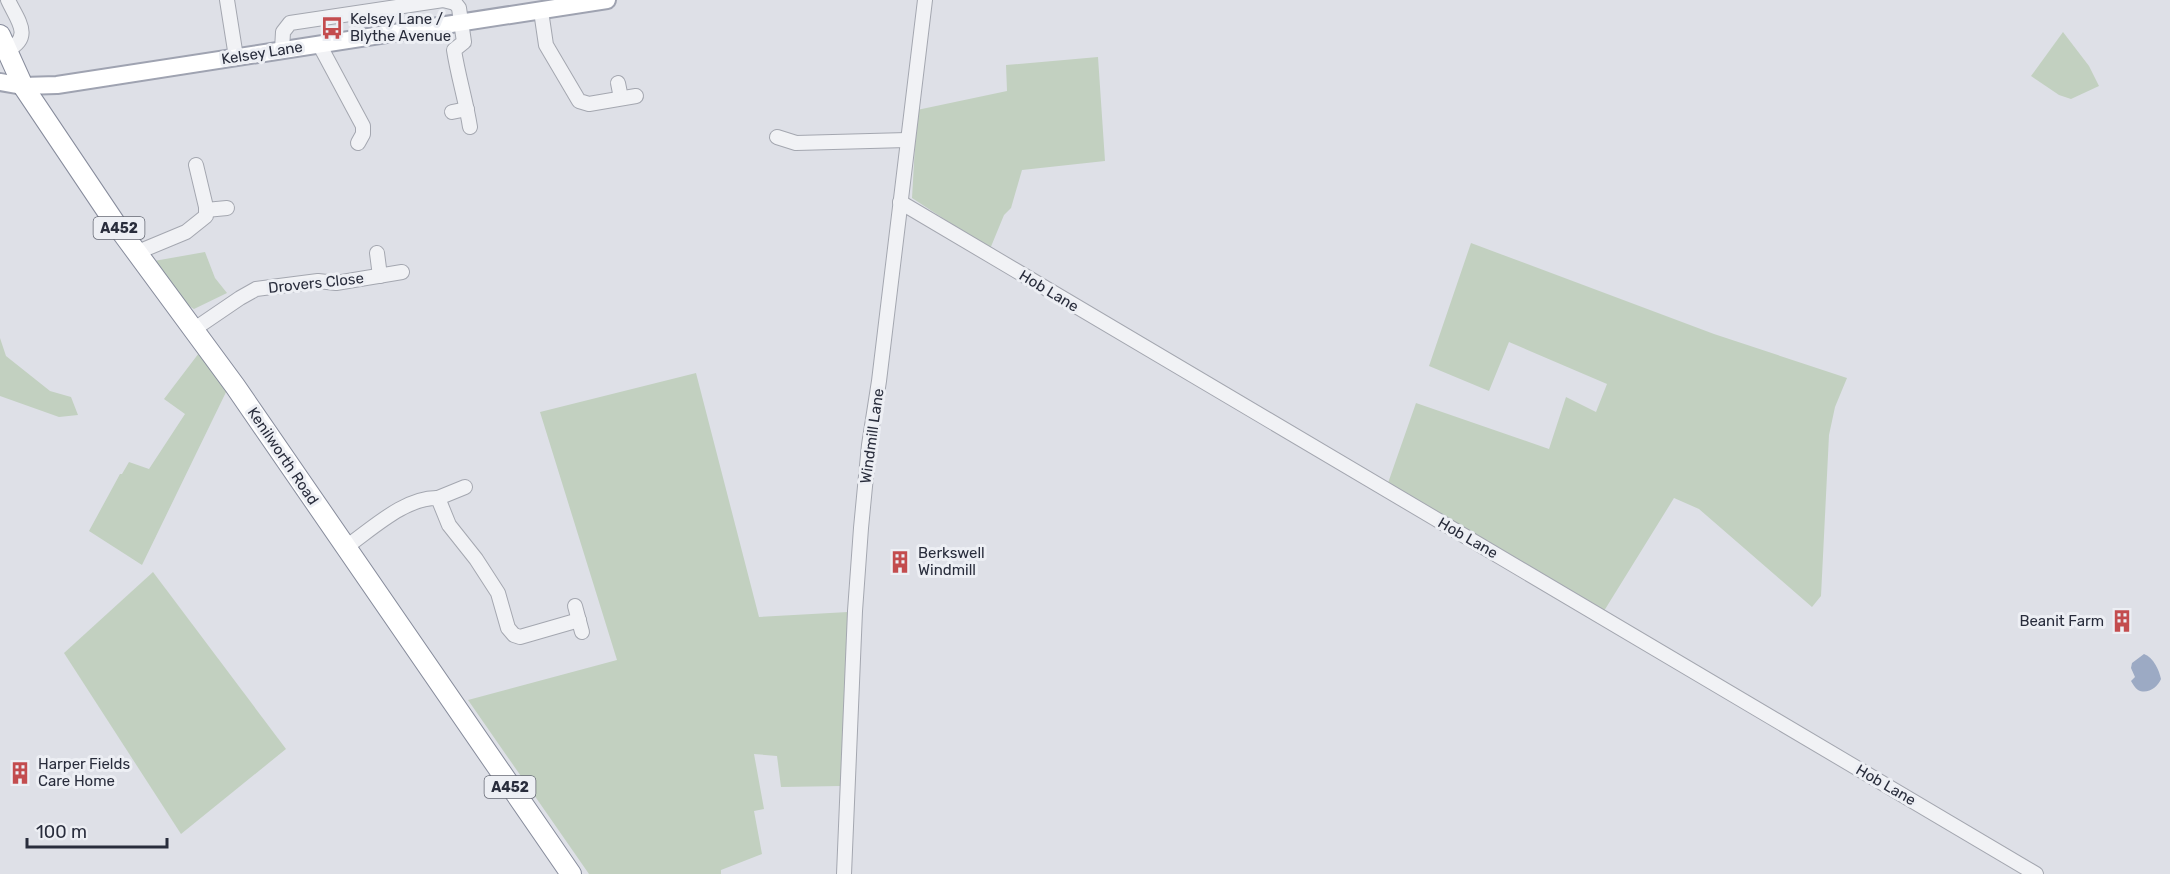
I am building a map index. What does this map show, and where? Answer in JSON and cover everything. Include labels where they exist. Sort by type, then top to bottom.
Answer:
[{"type":"highway","name":"Kenilworth Road","points":[[3,42],[24,86],[115,223],[235,386],[571,874]]},
{"type":"main road","name":"Kelsey Lane","points":[[0,82],[24,86],[57,85],[599,1]]},
{"type":"street","points":[[3,42],[18,44],[21,40],[22,31],[8,0]]},
{"type":"street","points":[[227,0],[236,57]]},
{"type":"street","points":[[282,50],[283,32],[290,23],[443,0],[455,3],[459,8],[464,42],[454,50],[470,128]]},
{"type":"street","name":"Windmill Lane","points":[[844,874],[855,611],[861,528],[869,445],[879,381],[925,0]]},
{"type":"street","points":[[541,10],[546,45],[579,101],[589,104],[636,96]]},
{"type":"street","points":[[319,44],[363,126],[363,134],[358,143]]},
{"type":"street","points":[[618,83],[621,98]]},
{"type":"street","points":[[452,112],[467,110]]},
{"type":"street","points":[[777,137],[795,150],[907,140]]},
{"type":"street","points":[[138,252],[186,232],[206,216],[196,165]]},
{"type":"street","name":"Hob Lane","points":[[900,202],[2036,874]]},
{"type":"street","points":[[206,210],[226,208]]},
{"type":"street","name":"Drovers Close","points":[[376,253],[380,276]]},
{"type":"street","name":"Drovers Close","points":[[193,330],[256,289],[318,281],[336,283],[402,272]]},
{"type":"street","points":[[346,547],[407,504],[438,498],[465,487]]},
{"type":"street","points":[[438,498],[449,525],[476,559],[498,593],[508,628],[513,635],[520,637],[579,620]]},
{"type":"green space","points":[[2063,32],[2089,66],[2099,86],[2071,99],[2059,95],[2031,76]]},
{"type":"green space","points":[[1098,57],[1105,161],[1022,170],[1011,208],[1004,215],[990,249],[912,198],[917,110],[1007,91],[1006,65]]},
{"type":"green space","points":[[1471,243],[1714,334],[1847,378],[1835,407],[1829,435],[1821,596],[1812,607],[1699,509],[1674,498],[1604,611],[1388,483],[1416,403],[1549,449],[1566,397],[1596,412],[1607,384],[1509,342],[1489,391],[1429,366]]},
{"type":"green space","points":[[205,252],[215,278],[227,293],[194,309],[184,303],[154,261]]},
{"type":"green space","points":[[0,338],[6,356],[50,391],[71,397],[78,415],[59,417],[0,396]]},
{"type":"green space","points":[[199,353],[228,388],[142,565],[89,531],[129,462],[149,469],[185,414],[164,399]]},
{"type":"green space","points":[[696,373],[759,617],[848,612],[841,786],[781,787],[777,756],[754,754],[764,809],[754,811],[762,854],[721,870],[721,874],[589,874],[468,700],[617,660],[540,412]]},
{"type":"green space","points":[[153,572],[286,749],[181,834],[64,653]]},
{"type":"water","points":[[2144,654],[2153,661],[2161,679],[2155,687],[2145,692],[2138,690],[2131,681],[2135,677],[2131,668],[2132,663]]},
{"type":"place","name":"Kelsey Lane / Blythe Avenue","points":[[332,28]]},
{"type":"place","name":"Berkswell Windmill","points":[[900,562]]},
{"type":"place","name":"Beanit Farm","points":[[2122,621]]},
{"type":"place","name":"Harper Fields Care Home","points":[[20,773]]}]
